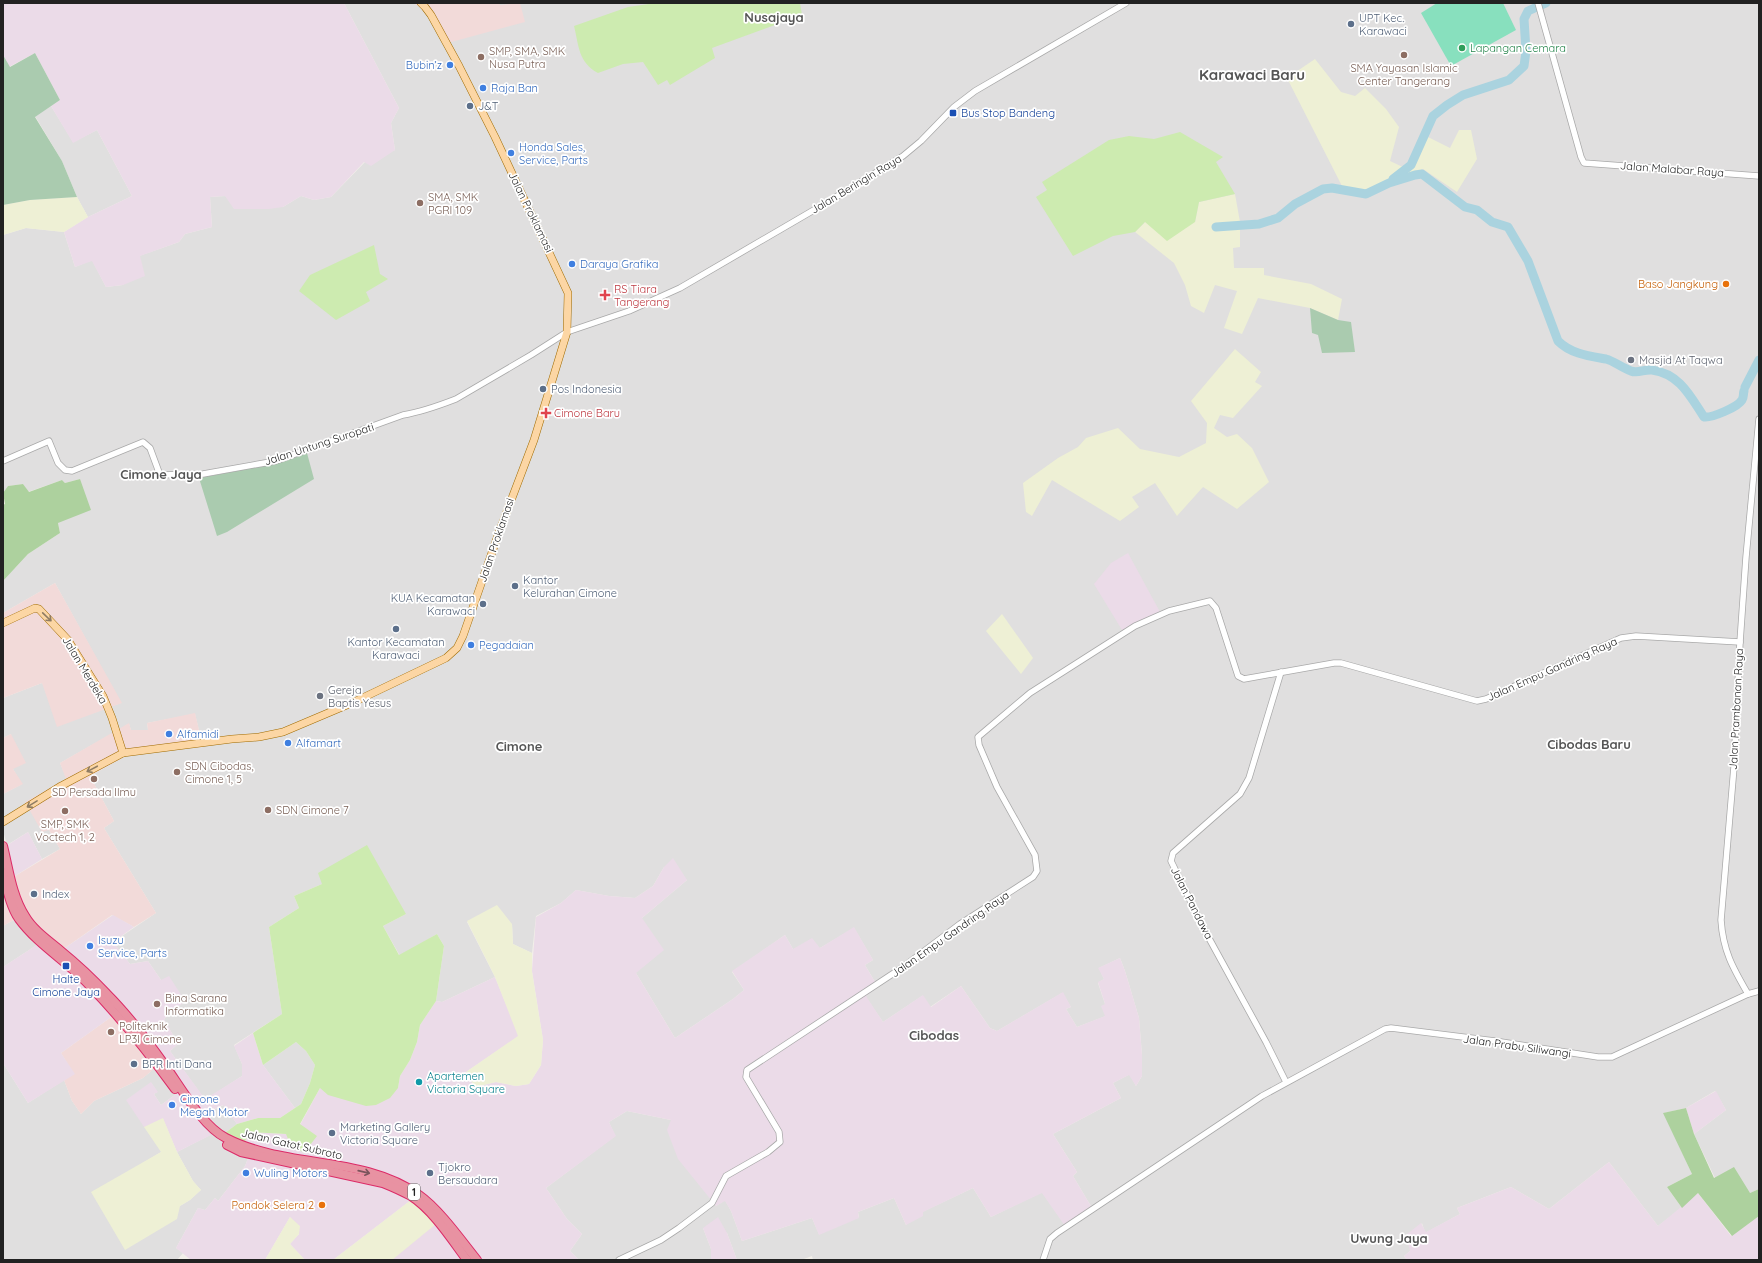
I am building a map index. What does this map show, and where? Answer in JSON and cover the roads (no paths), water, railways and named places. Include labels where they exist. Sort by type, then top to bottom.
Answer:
[{"type":"highway","name":"Jalan Gatot Subroto","points":[[3,846],[14,892],[25,917],[43,936],[108,994],[143,1035],[196,1110],[214,1130],[223,1137],[243,1146],[383,1183],[412,1197],[428,1212],[467,1260]]},
{"type":"highway","name":"Jalan Gatot Subroto","points":[[3,873],[12,905],[19,918],[37,939],[84,979],[118,1015],[195,1117],[217,1139],[241,1152],[313,1165]]},
{"type":"highway","name":"Jalan Gatot Subroto","points":[[325,1168],[383,1176],[397,1181],[409,1188],[421,1196],[434,1208],[476,1260]]},
{"type":"main road","name":"Jalan Proklamasi","points":[[3,822],[61,786],[123,753],[259,737],[283,732],[354,702],[440,661],[454,652],[467,627],[498,535],[534,440],[567,332],[567,288],[473,92],[426,7],[421,3]]},
{"type":"main road","name":"Jalan Merdeka","points":[[3,623],[35,608],[63,633],[103,696],[112,718],[123,753]]},
{"type":"street","name":"Jalan Beringin Raya","points":[[567,332],[629,311],[680,288],[831,200],[903,156],[921,141],[957,104],[975,91],[1126,3]]},
{"type":"street","name":"Jalan Malabar Raya","points":[[1538,3],[1580,157],[1584,163],[1759,176]]},
{"type":"street","name":"Jalan Untung Suropati","points":[[3,461],[49,441],[58,463],[65,470],[72,470],[143,442],[150,448],[160,475],[163,476],[203,474],[276,461],[456,399],[531,356],[567,332]]},
{"type":"street","name":"Jalan Prambanan Raya","points":[[1748,994],[1729,959],[1724,946],[1720,920],[1734,767],[1740,642],[1756,482],[1759,419]]},
{"type":"street","name":"Jalan Empu Gandring Raya","points":[[619,1260],[661,1240],[679,1228],[712,1203],[726,1176],[768,1152],[780,1142],[779,1132],[746,1077],[747,1070],[903,968],[960,924],[1027,881],[1037,871],[1035,856],[997,787],[985,761],[978,737],[982,732],[1030,693],[1135,626],[1169,611],[1210,601],[1216,608],[1238,676],[1244,679],[1334,663],[1348,664],[1477,701],[1486,699],[1621,638],[1636,636],[1740,642]]},
{"type":"street","name":"Jalan Pandawa","points":[[1282,672],[1245,788],[1172,853],[1170,857],[1202,925],[1266,1042],[1286,1082]]},
{"type":"street","name":"Jalan Prabu Siliwangi","points":[[1043,1260],[1048,1243],[1057,1233],[1251,1102],[1286,1082],[1391,1028],[1495,1041],[1598,1057],[1612,1057],[1748,994],[1759,991]]},
{"type":"waterway","points":[[1393,179],[1411,165],[1433,116],[1463,95],[1509,80],[1524,66],[1526,51],[1524,19],[1528,11],[1546,3]]},
{"type":"waterway","points":[[1216,227],[1259,224],[1278,218],[1295,204],[1323,189],[1332,188],[1366,194],[1389,183],[1422,174],[1465,207],[1477,210],[1492,222],[1508,227],[1528,261],[1558,341],[1563,345],[1574,352],[1606,359],[1634,372],[1652,370],[1662,372],[1670,376],[1689,394],[1704,417],[1718,414],[1736,406],[1742,400],[1744,391]]},
{"type":"waterway","points":[[1745,387],[1759,360]]},
{"type":"place","name":"UPT Kec. Karawaci","points":[[1351,24]]},
{"type":"place","name":"Lapangan Cemara","points":[[1462,48]]},
{"type":"place","name":"SMA Yayasan Islamic Center Tangerang","points":[[1404,55]]},
{"type":"place","name":"SMP, SMA, SMK Nusa Putra","points":[[481,57]]},
{"type":"place","name":"Bubin’z","points":[[450,65]]},
{"type":"place","name":"Raja Ban","points":[[483,88]]},
{"type":"place","name":"J&T","points":[[470,106]]},
{"type":"place","name":"Bus Stop Bandeng","points":[[953,113]]},
{"type":"place","name":"Honda Sales, Service, Parts","points":[[511,153]]},
{"type":"place","name":"SMA, SMK PGRI 109","points":[[420,203]]},
{"type":"place","name":"Daraya Grafika","points":[[572,264]]},
{"type":"place","name":"Baso Jangkung","points":[[1726,284]]},
{"type":"place","name":"RS Tiara Tangerang","points":[[605,295]]},
{"type":"place","name":"Masjid At Taqwa","points":[[1631,360]]},
{"type":"place","name":"Pos Indonesia","points":[[543,389]]},
{"type":"place","name":"Cimone Baru","points":[[546,413]]},
{"type":"place","name":"Kantor Kelurahan Cimone","points":[[515,586]]},
{"type":"place","name":"KUA Kecamatan Karawaci","points":[[483,604]]},
{"type":"place","name":"Kantor Kecamatan Karawaci","points":[[396,629]]},
{"type":"place","name":"Pegadaian","points":[[471,645]]},
{"type":"place","name":"Gereja Baptis Yesus","points":[[320,696]]},
{"type":"place","name":"Alfamidi","points":[[169,734]]},
{"type":"place","name":"Alfamart","points":[[288,743]]},
{"type":"place","name":"SDN Cibodas, Cimone 1, 5","points":[[177,772]]},
{"type":"place","name":"SD Persada Ilmu","points":[[94,779]]},
{"type":"place","name":"SDN Cimone 7","points":[[268,810]]},
{"type":"place","name":"SMP, SMK Voctech 1, 2","points":[[65,811]]},
{"type":"place","name":"Index","points":[[34,894]]},
{"type":"place","name":"Isuzu Service, Parts","points":[[90,946]]},
{"type":"place","name":"Halte Cimone Jaya","points":[[66,966]]},
{"type":"place","name":"Bina Sarana Informatika","points":[[157,1004]]},
{"type":"place","name":"Politeknik LP3I Cimone","points":[[111,1032]]},
{"type":"place","name":"BPR Inti Dana","points":[[134,1064]]},
{"type":"place","name":"Apartemen Victoria Square","points":[[419,1082]]},
{"type":"place","name":"Cimone Megah Motor","points":[[172,1105]]},
{"type":"place","name":"Marketing Gallery Victoria Square","points":[[332,1133]]},
{"type":"place","name":"Wuling Motors","points":[[246,1173]]},
{"type":"place","name":"Tjokro Bersaudara","points":[[430,1173]]},
{"type":"place","name":"Pondok Selera 2","points":[[322,1205]]},
{"type":"district","name":"Nusajaya","points":[[774,17]]},
{"type":"district","name":"Karawaci Baru","points":[[1252,74]]},
{"type":"district","name":"Cimone Jaya","points":[[161,474]]},
{"type":"district","name":"Cibodas Baru","points":[[1589,744]]},
{"type":"district","name":"Cimone","points":[[519,746]]},
{"type":"district","name":"Cibodas","points":[[934,1035]]},
{"type":"district","name":"Uwung Jaya","points":[[1389,1238]]}]
